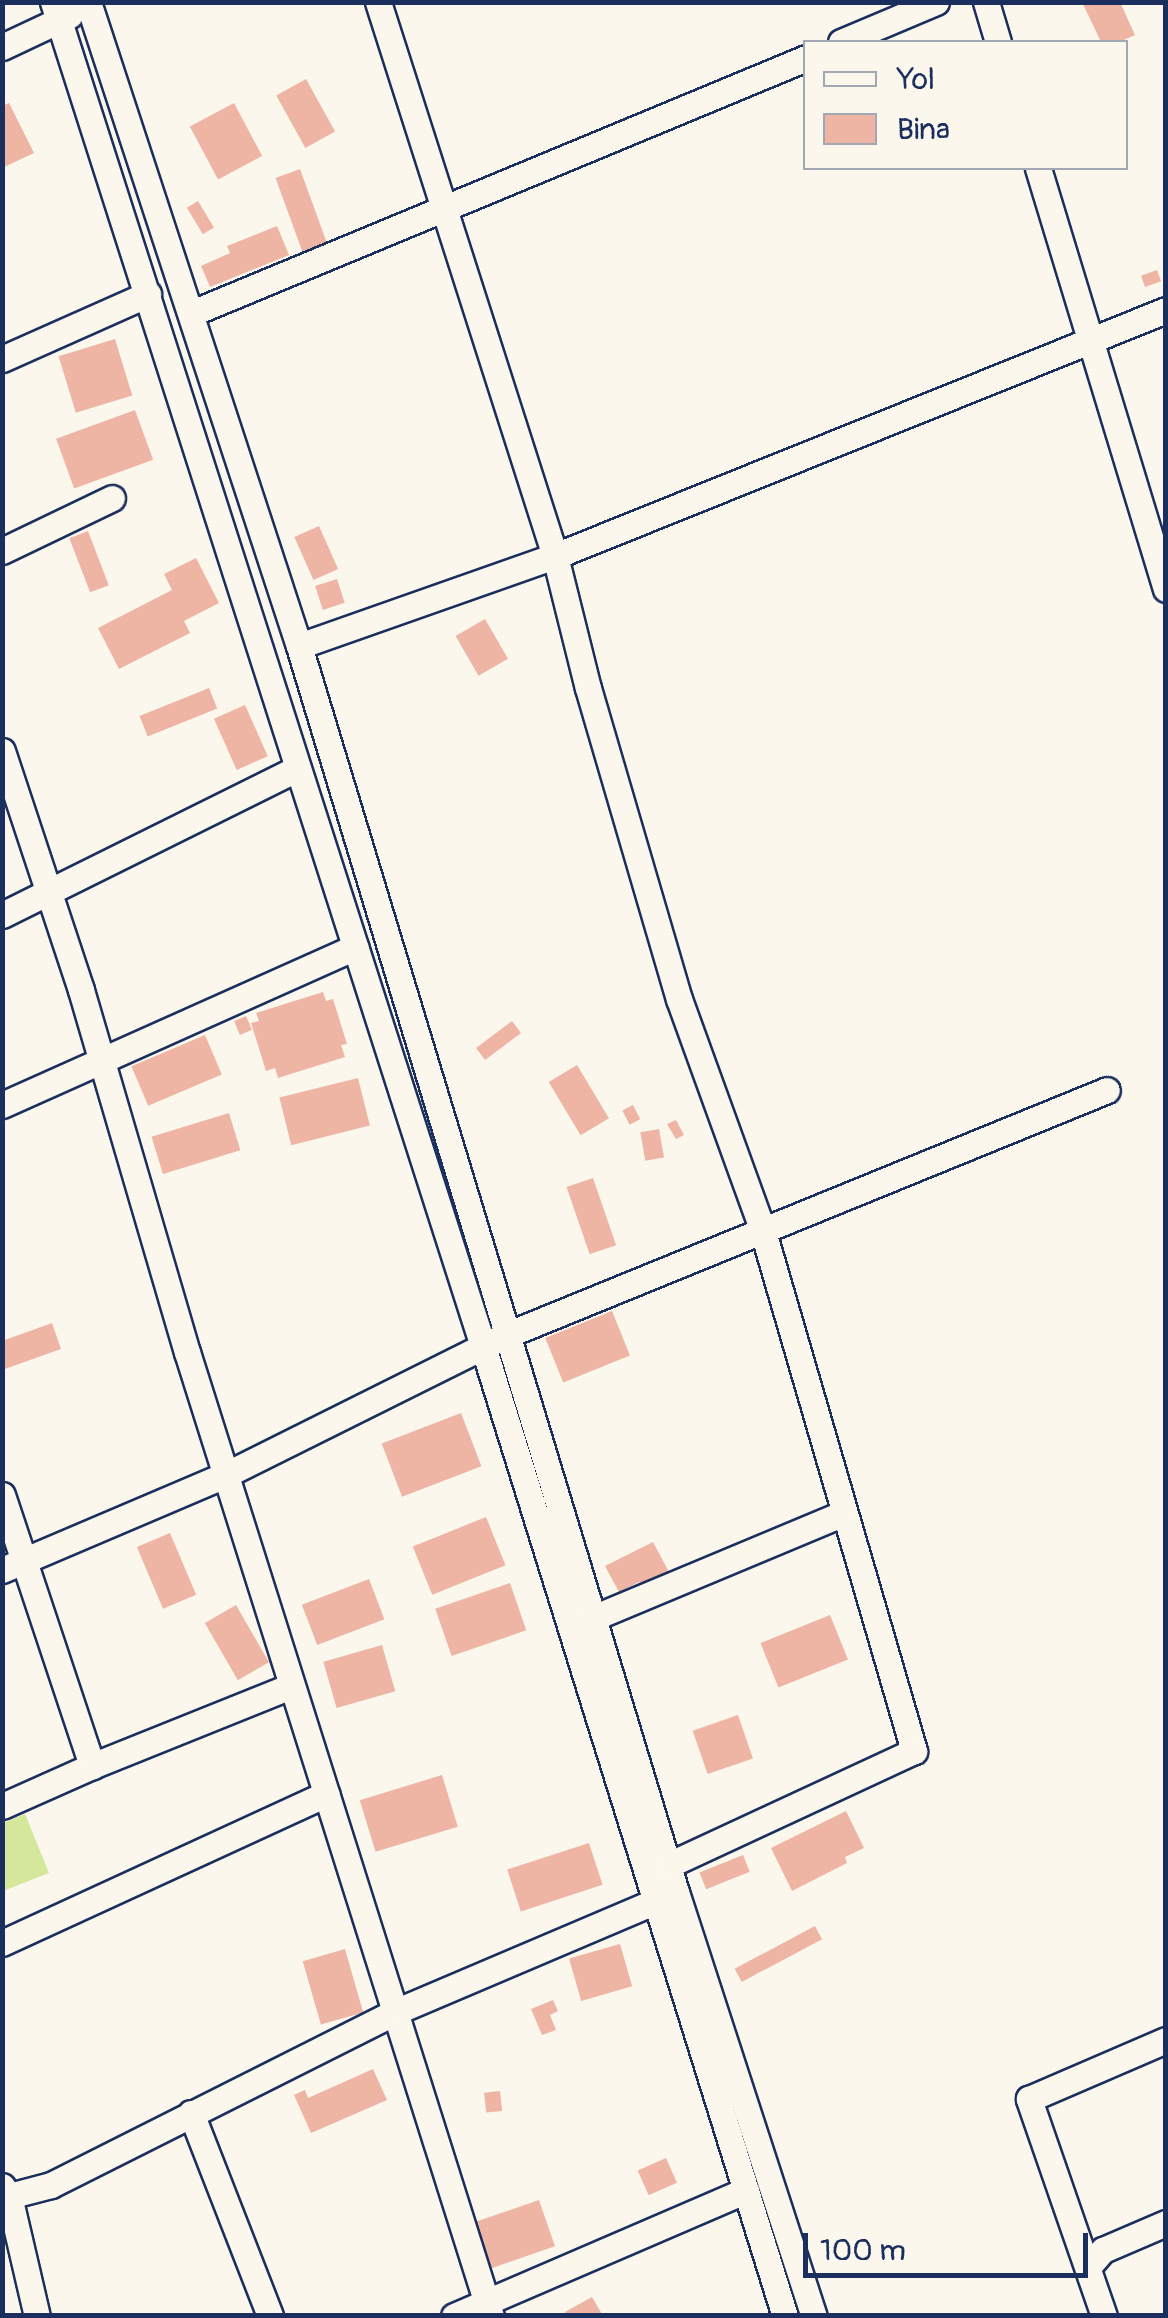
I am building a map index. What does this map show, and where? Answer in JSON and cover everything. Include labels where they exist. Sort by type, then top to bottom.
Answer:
[{"type":"street","points":[[378,2],[555,556],[591,700],[678,1000],[762,1228],[842,1514],[914,1750],[668,1865]]},
{"type":"street","points":[[846,40],[936,2]]},
{"type":"street","points":[[986,2],[997,40]]},
{"type":"street","points":[[2,46],[56,11],[91,4],[299,646],[654,1902],[785,2316]]},
{"type":"street","points":[[56,11],[355,947],[593,1618],[668,1865],[814,2316]]},
{"type":"street","points":[[192,313],[803,59]]},
{"type":"street","points":[[1039,170],[1166,589]]},
{"type":"street","points":[[2,359],[148,294]]},
{"type":"street","points":[[299,646],[555,556],[1166,310]]},
{"type":"street","points":[[2,551],[112,498]]},
{"type":"street","points":[[2,751],[102,1061],[225,1476],[488,2309]]},
{"type":"street","points":[[2,915],[298,768]]},
{"type":"street","points":[[2,1105],[355,947]]},
{"type":"street","points":[[14,1565],[225,1476],[493,1341],[1107,1090]]},
{"type":"street","points":[[2,1495],[14,1565],[92,1766]]},
{"type":"street","points":[[593,1618],[842,1514]]},
{"type":"street","points":[[2,1806],[291,1686]]},
{"type":"street","points":[[2,1943],[326,1794]]},
{"type":"street","points":[[36,2316],[6,2191],[51,2185],[397,2011],[654,1902]]},
{"type":"street","points":[[1104,2316],[1028,2099],[1166,2040]]},
{"type":"street","points":[[191,2113],[270,2316]]},
{"type":"street","points":[[454,2316],[488,2309],[746,2190]]},
{"type":"street","points":[[1088,2267],[1102,2250],[1166,2223]]},
{"type":"green space","points":[[25,1814],[49,1873],[3,1891],[3,1823]]},
{"type":"building","points":[[1082,2],[1120,2],[1135,35],[1124,40],[1100,40]]},
{"type":"building","points":[[306,79],[335,131],[305,148],[276,95]]},
{"type":"building","points":[[9,103],[34,153],[2,168],[2,106]]},
{"type":"building","points":[[234,103],[262,156],[218,179],[190,126]]},
{"type":"building","points":[[300,169],[328,247],[304,256],[276,178]]},
{"type":"building","points":[[198,201],[214,228],[203,234],[187,208]]},
{"type":"building","points":[[277,226],[289,255],[210,287],[201,266],[230,253],[227,246]]},
{"type":"building","points":[[1157,270],[1161,281],[1145,287],[1141,276]]},
{"type":"building","points":[[115,339],[132,395],[76,413],[59,356]]},
{"type":"building","points":[[135,410],[153,460],[74,489],[56,439]]},
{"type":"building","points":[[319,526],[338,569],[313,580],[294,537]]},
{"type":"building","points":[[88,531],[109,585],[90,592],[69,538]]},
{"type":"building","points":[[196,558],[219,603],[184,621],[190,633],[119,669],[98,628],[172,590],[164,574]]},
{"type":"building","points":[[337,579],[345,603],[323,610],[315,586]]},
{"type":"building","points":[[485,619],[508,659],[479,676],[456,636]]},
{"type":"building","points":[[209,688],[217,708],[148,736],[139,716]]},
{"type":"building","points":[[245,705],[268,756],[237,770],[214,719]]},
{"type":"building","points":[[323,992],[326,1001],[333,999],[347,1044],[341,1045],[345,1057],[278,1078],[275,1068],[266,1071],[251,1023],[259,1021],[256,1013]]},
{"type":"building","points":[[246,1016],[252,1030],[240,1035],[234,1021]]},
{"type":"building","points":[[512,1021],[521,1033],[485,1060],[476,1048]]},
{"type":"building","points":[[205,1035],[222,1075],[148,1106],[131,1066]]},
{"type":"building","points":[[577,1065],[609,1118],[581,1135],[549,1082]]},
{"type":"building","points":[[358,1078],[370,1126],[291,1145],[279,1098]]},
{"type":"building","points":[[633,1105],[640,1119],[630,1125],[622,1110]]},
{"type":"building","points":[[229,1113],[240,1150],[163,1174],[152,1137]]},
{"type":"building","points":[[676,1120],[684,1135],[676,1139],[667,1124]]},
{"type":"building","points":[[659,1129],[664,1158],[645,1161],[640,1132]]},
{"type":"building","points":[[593,1178],[616,1245],[590,1254],[567,1187]]},
{"type":"building","points":[[612,1311],[630,1356],[563,1382],[545,1338]]},
{"type":"building","points":[[52,1323],[61,1349],[2,1370],[2,1341]]},
{"type":"building","points":[[461,1413],[481,1466],[402,1497],[382,1443]]},
{"type":"building","points":[[486,1517],[505,1565],[432,1595],[413,1547]]},
{"type":"building","points":[[170,1533],[196,1595],[163,1609],[137,1547]]},
{"type":"building","points":[[653,1542],[671,1576],[644,1590],[639,1582],[619,1592],[605,1566]]},
{"type":"building","points":[[369,1579],[384,1619],[317,1645],[302,1605]]},
{"type":"building","points":[[510,1583],[526,1630],[452,1656],[435,1609]]},
{"type":"building","points":[[236,1605],[269,1662],[238,1680],[205,1623]]},
{"type":"building","points":[[830,1615],[848,1660],[778,1688],[760,1643]]},
{"type":"building","points":[[382,1645],[395,1691],[337,1708],[323,1662]]},
{"type":"building","points":[[738,1715],[753,1758],[708,1774],[693,1731]]},
{"type":"building","points":[[442,1775],[458,1827],[376,1852],[360,1800]]},
{"type":"building","points":[[846,1811],[864,1848],[845,1857],[847,1863],[792,1891],[771,1848]]},
{"type":"building","points":[[589,1843],[603,1885],[521,1911],[507,1870]]},
{"type":"building","points":[[743,1855],[750,1872],[706,1889],[699,1873]]},
{"type":"building","points":[[815,1926],[822,1939],[742,1982],[735,1969]]},
{"type":"building","points":[[620,1944],[632,1986],[581,2001],[569,1959]]},
{"type":"building","points":[[345,1949],[363,2012],[321,2025],[303,1961]]},
{"type":"building","points":[[553,2000],[558,2011],[550,2015],[556,2030],[542,2035],[531,2009]]},
{"type":"building","points":[[373,2069],[387,2100],[311,2133],[294,2095],[305,2090],[308,2098]]},
{"type":"building","points":[[500,2091],[502,2111],[486,2113],[484,2093]]},
{"type":"building","points":[[666,2158],[677,2183],[649,2195],[638,2171]]},
{"type":"building","points":[[539,2200],[555,2246],[488,2269],[472,2223]]},
{"type":"building","points":[[592,2297],[603,2316],[567,2316],[565,2312]]}]
